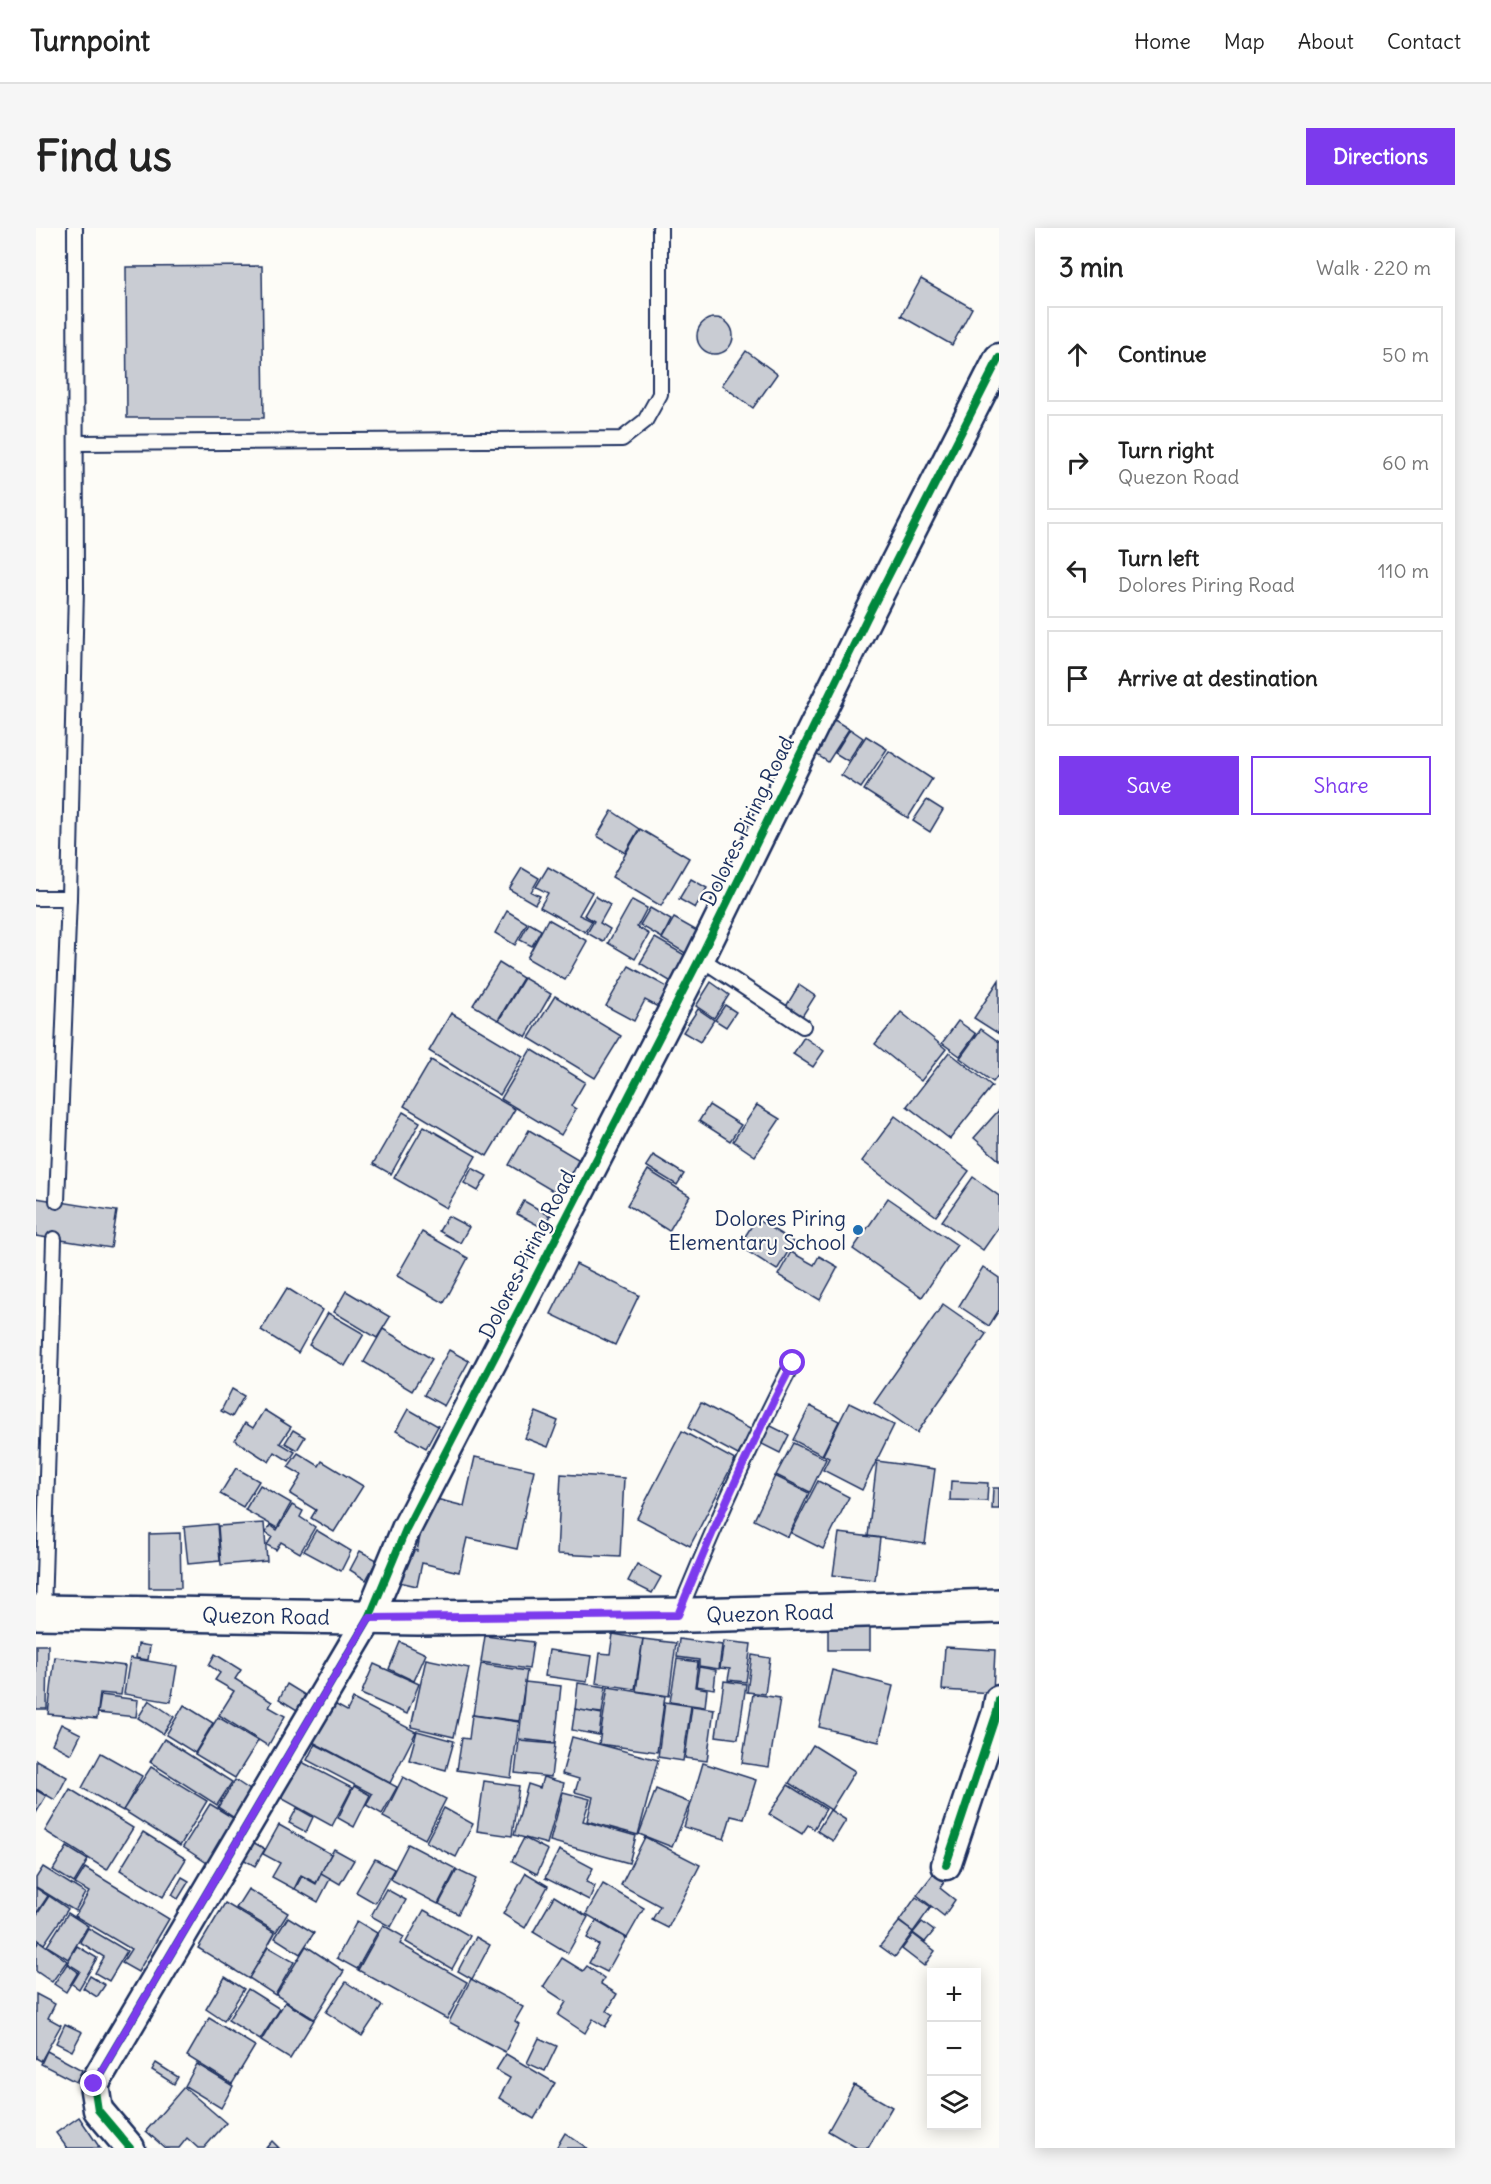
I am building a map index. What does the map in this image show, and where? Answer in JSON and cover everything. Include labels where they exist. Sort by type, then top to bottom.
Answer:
[{"type":"main road","name":"Quezon Road","points":[[39,1612],[369,1618],[678,1615],[999,1606]]},
{"type":"street","name":"Dolores Piring Road","points":[[130,2148],[98,2110],[94,2084],[369,1618],[406,1529],[700,958],[867,618],[999,358]]},
{"type":"street","points":[[946,1864],[999,1700]]},
{"type":"lane","points":[[57,1202],[69,898],[76,588],[75,228]]},
{"type":"lane","points":[[76,444],[622,439],[645,421],[660,394],[660,228]]},
{"type":"lane","points":[[36,898],[69,898]]},
{"type":"lane","points":[[700,958],[804,1026]]},
{"type":"lane","points":[[39,1612],[54,1239]]},
{"type":"lane","points":[[678,1615],[757,1431],[793,1363]]},
{"type":"building","points":[[262,266],[264,418],[127,418],[126,267]]},
{"type":"building","points":[[921,279],[972,308],[952,345],[901,316]]},
{"type":"building","points":[[715,318],[728,323],[733,336],[728,349],[715,354],[702,349],[697,336],[702,323]]},
{"type":"building","points":[[746,351],[777,374],[753,408],[722,385]]},
{"type":"building","points":[[828,716],[849,729],[828,762],[807,748]]},
{"type":"building","points":[[850,729],[863,738],[848,761],[835,753]]},
{"type":"building","points":[[866,736],[887,749],[861,788],[841,775]]},
{"type":"building","points":[[889,751],[932,779],[908,818],[864,790]]},
{"type":"building","points":[[927,800],[943,810],[930,832],[913,821]]},
{"type":"building","points":[[612,811],[639,829],[625,853],[597,836]]},
{"type":"building","points":[[640,829],[689,858],[661,906],[612,877]]},
{"type":"building","points":[[548,867],[592,892],[579,915],[592,921],[585,932],[540,907],[548,893],[536,887]]},
{"type":"building","points":[[522,868],[539,878],[531,892],[540,896],[535,904],[509,889]]},
{"type":"building","points":[[691,879],[707,888],[695,908],[679,899]]},
{"type":"building","points":[[595,896],[610,905],[600,923],[610,929],[603,942],[587,933],[594,921],[584,915]]},
{"type":"building","points":[[632,900],[647,908],[637,927],[649,934],[635,959],[608,943]]},
{"type":"building","points":[[650,908],[671,920],[662,938],[640,925]]},
{"type":"building","points":[[507,911],[527,923],[515,945],[495,933]]},
{"type":"building","points":[[674,918],[699,932],[687,954],[662,939]]},
{"type":"building","points":[[548,919],[587,941],[565,980],[527,958]]},
{"type":"building","points":[[529,923],[541,930],[532,946],[520,940]]},
{"type":"building","points":[[655,938],[688,957],[673,983],[640,963]]},
{"type":"building","points":[[499,963],[523,978],[498,1020],[473,1005]]},
{"type":"building","points":[[629,966],[669,988],[658,1007],[645,1000],[634,1021],[606,1006]]},
{"type":"building","points":[[524,978],[551,994],[526,1037],[499,1020]]},
{"type":"building","points":[[999,980],[999,1034],[974,1018]]},
{"type":"building","points":[[711,982],[729,995],[714,1018],[696,1006]]},
{"type":"building","points":[[799,985],[815,996],[801,1018],[785,1008]]},
{"type":"building","points":[[555,996],[621,1036],[595,1078],[529,1038]]},
{"type":"building","points":[[725,1005],[736,1012],[726,1027],[715,1020]]},
{"type":"building","points":[[698,1009],[714,1020],[700,1042],[683,1032]]},
{"type":"building","points":[[901,1012],[946,1049],[921,1081],[875,1044]]},
{"type":"building","points":[[451,1013],[523,1056],[500,1095],[429,1051]]},
{"type":"building","points":[[958,1021],[976,1034],[960,1056],[942,1043]]},
{"type":"building","points":[[981,1029],[999,1042],[999,1074],[993,1082],[960,1058]]},
{"type":"building","points":[[804,1037],[824,1051],[813,1067],[793,1054]]},
{"type":"building","points":[[531,1049],[585,1082],[571,1106],[576,1109],[561,1135],[501,1099]]},
{"type":"building","points":[[949,1052],[992,1086],[950,1139],[907,1106]]},
{"type":"building","points":[[431,1060],[515,1109],[487,1156],[404,1106]]},
{"type":"building","points":[[709,1105],[741,1125],[730,1141],[699,1121]]},
{"type":"building","points":[[757,1105],[780,1119],[755,1156],[733,1141]]},
{"type":"building","points":[[999,1110],[999,1160],[974,1138]]},
{"type":"building","points":[[403,1112],[420,1122],[391,1174],[373,1164]]},
{"type":"building","points":[[895,1116],[969,1171],[936,1216],[862,1161]]},
{"type":"building","points":[[424,1126],[476,1156],[446,1208],[394,1178]]},
{"type":"building","points":[[529,1130],[583,1162],[563,1197],[509,1165]]},
{"type":"building","points":[[653,1155],[684,1174],[677,1185],[646,1166]]},
{"type":"building","points":[[472,1168],[487,1176],[478,1191],[464,1183]]},
{"type":"building","points":[[648,1170],[690,1196],[669,1231],[627,1205]]},
{"type":"building","points":[[973,1177],[999,1196],[999,1227],[983,1250],[942,1221]]},
{"type":"building","points":[[36,1198],[117,1211],[111,1248],[36,1236]]},
{"type":"building","points":[[888,1198],[957,1245],[922,1297],[853,1249]]},
{"type":"building","points":[[524,1201],[552,1217],[545,1229],[517,1214]]},
{"type":"building","points":[[448,1216],[469,1227],[460,1243],[439,1231]]},
{"type":"building","points":[[756,1219],[794,1242],[777,1270],[739,1246]]},
{"type":"building","points":[[422,1232],[468,1258],[444,1303],[397,1276]]},
{"type":"building","points":[[791,1252],[814,1265],[819,1256],[838,1267],[820,1300],[778,1275]]},
{"type":"building","points":[[576,1264],[639,1295],[615,1345],[551,1314]]},
{"type":"building","points":[[983,1267],[999,1278],[999,1310],[989,1326],[959,1306]]},
{"type":"building","points":[[287,1288],[322,1310],[298,1353],[261,1330]]},
{"type":"building","points":[[346,1291],[390,1317],[377,1338],[334,1312]]},
{"type":"building","points":[[943,1304],[986,1334],[917,1433],[874,1403]]},
{"type":"building","points":[[328,1313],[364,1334],[345,1366],[309,1345]]},
{"type":"building","points":[[383,1329],[432,1359],[412,1391],[364,1362]]},
{"type":"building","points":[[449,1350],[469,1361],[444,1406],[424,1395]]},
{"type":"building","points":[[232,1389],[244,1396],[232,1417],[221,1411]]},
{"type":"building","points":[[701,1403],[752,1430],[738,1455],[688,1428]]},
{"type":"building","points":[[849,1403],[894,1425],[862,1490],[823,1470],[829,1458],[823,1455]]},
{"type":"building","points":[[810,1406],[839,1421],[822,1455],[793,1440]]},
{"type":"building","points":[[408,1409],[438,1426],[426,1448],[396,1431]]},
{"type":"building","points":[[264,1410],[291,1427],[280,1443],[295,1452],[289,1461],[275,1452],[269,1462],[235,1440],[245,1423],[253,1428]]},
{"type":"building","points":[[536,1412],[558,1421],[548,1447],[525,1438]]},
{"type":"building","points":[[769,1425],[789,1435],[780,1453],[760,1443]]},
{"type":"building","points":[[293,1430],[305,1437],[297,1450],[285,1443]]},
{"type":"building","points":[[682,1431],[735,1460],[690,1546],[637,1518]]},
{"type":"building","points":[[793,1443],[826,1459],[810,1492],[776,1475]]},
{"type":"building","points":[[298,1453],[319,1466],[322,1461],[363,1486],[334,1532],[311,1518],[316,1510],[290,1494],[302,1475],[288,1467]]},
{"type":"building","points":[[475,1457],[534,1470],[517,1549],[467,1538],[459,1572],[422,1563],[417,1586],[399,1582],[406,1548],[417,1551],[428,1497],[464,1506]]},
{"type":"building","points":[[877,1461],[935,1469],[925,1544],[868,1536]]},
{"type":"building","points":[[236,1468],[259,1481],[243,1507],[220,1494]]},
{"type":"building","points":[[561,1474],[624,1478],[620,1557],[557,1554]]},
{"type":"building","points":[[775,1476],[809,1493],[788,1537],[754,1520]]},
{"type":"building","points":[[818,1481],[849,1497],[823,1549],[791,1533]]},
{"type":"building","points":[[951,1481],[988,1483],[987,1501],[950,1500]]},
{"type":"building","points":[[260,1485],[291,1503],[277,1528],[245,1510]]},
{"type":"building","points":[[993,1488],[999,1488],[999,1509],[992,1509]]},
{"type":"building","points":[[292,1505],[303,1511],[300,1517],[315,1527],[300,1553],[281,1542],[276,1550],[267,1545],[272,1537],[266,1533],[270,1525],[277,1530]]},
{"type":"building","points":[[264,1523],[267,1561],[221,1565],[218,1526]]},
{"type":"building","points":[[217,1524],[220,1561],[188,1564],[184,1527]]},
{"type":"building","points":[[316,1530],[351,1551],[341,1571],[304,1551]]},
{"type":"building","points":[[180,1533],[181,1588],[149,1588],[149,1534]]},
{"type":"building","points":[[839,1533],[880,1538],[875,1580],[833,1575]]},
{"type":"building","points":[[360,1551],[377,1560],[366,1580],[350,1570]]},
{"type":"building","points":[[637,1564],[661,1577],[652,1593],[628,1581]]},
{"type":"building","points":[[870,1622],[870,1650],[828,1650],[828,1623]]},
{"type":"building","points":[[613,1634],[643,1639],[635,1689],[596,1683],[600,1653],[610,1654]]},
{"type":"building","points":[[485,1636],[533,1642],[529,1669],[481,1662]]},
{"type":"building","points":[[643,1639],[676,1643],[669,1696],[636,1691]]},
{"type":"building","points":[[679,1639],[722,1645],[719,1669],[699,1666],[699,1660],[677,1657]]},
{"type":"building","points":[[724,1641],[751,1644],[746,1682],[728,1680],[730,1669],[720,1668]]},
{"type":"building","points":[[400,1642],[426,1654],[414,1681],[389,1669]]},
{"type":"building","points":[[138,1644],[150,1646],[148,1660],[136,1658]]},
{"type":"building","points":[[36,1645],[48,1645],[47,1709],[36,1709]]},
{"type":"building","points":[[945,1647],[995,1650],[993,1693],[942,1690]]},
{"type":"building","points":[[549,1650],[591,1656],[587,1682],[545,1676]]},
{"type":"building","points":[[215,1654],[241,1670],[235,1679],[272,1702],[269,1707],[285,1716],[268,1746],[219,1715],[234,1691],[215,1680],[220,1673],[209,1665]]},
{"type":"building","points":[[752,1655],[770,1658],[765,1694],[747,1692]]},
{"type":"building","points":[[55,1657],[125,1666],[121,1695],[100,1693],[97,1719],[48,1714]]},
{"type":"building","points":[[130,1658],[177,1666],[171,1702],[124,1694]]},
{"type":"building","points":[[426,1659],[469,1668],[454,1737],[411,1727]]},
{"type":"building","points":[[677,1659],[698,1662],[695,1687],[707,1689],[705,1707],[670,1702]]},
{"type":"building","points":[[374,1664],[419,1684],[407,1714],[361,1694]]},
{"type":"building","points":[[481,1664],[527,1671],[519,1721],[473,1715]]},
{"type":"building","points":[[699,1667],[716,1670],[714,1689],[696,1686]]},
{"type":"building","points":[[832,1670],[893,1686],[879,1742],[819,1727]]},
{"type":"building","points":[[724,1681],[746,1684],[738,1739],[716,1736]]},
{"type":"building","points":[[525,1682],[561,1686],[555,1743],[519,1739]]},
{"type":"building","points":[[578,1683],[606,1687],[602,1713],[575,1710]]},
{"type":"building","points":[[287,1684],[305,1695],[297,1710],[279,1699]]},
{"type":"building","points":[[608,1687],[665,1696],[657,1752],[599,1744]]},
{"type":"building","points":[[753,1694],[780,1698],[769,1767],[742,1763]]},
{"type":"building","points":[[101,1695],[138,1700],[136,1717],[98,1713]]},
{"type":"building","points":[[353,1699],[416,1732],[390,1783],[309,1740],[329,1701],[347,1711]]},
{"type":"building","points":[[149,1700],[174,1717],[163,1734],[138,1718]]},
{"type":"building","points":[[665,1702],[691,1706],[683,1761],[658,1757]]},
{"type":"building","points":[[184,1705],[213,1723],[195,1753],[166,1735]]},
{"type":"building","points":[[692,1706],[714,1709],[707,1761],[685,1758]]},
{"type":"building","points":[[575,1709],[602,1714],[599,1735],[572,1730]]},
{"type":"building","points":[[472,1715],[519,1722],[511,1778],[457,1770],[462,1738],[469,1739]]},
{"type":"building","points":[[218,1717],[258,1741],[235,1778],[195,1754]]},
{"type":"building","points":[[61,1724],[81,1734],[71,1754],[52,1744]]},
{"type":"building","points":[[417,1731],[454,1741],[446,1770],[409,1760]]},
{"type":"building","points":[[572,1737],[658,1760],[638,1835],[587,1821],[593,1797],[575,1792],[579,1779],[562,1774]]},
{"type":"building","points":[[164,1739],[232,1782],[217,1805],[150,1762]]},
{"type":"building","points":[[519,1741],[555,1744],[551,1777],[515,1773]]},
{"type":"building","points":[[315,1744],[397,1787],[382,1814],[366,1805],[372,1794],[307,1760]]},
{"type":"building","points":[[813,1745],[855,1771],[831,1810],[789,1783]]},
{"type":"building","points":[[101,1753],[142,1776],[123,1811],[82,1788]]},
{"type":"building","points":[[36,1760],[67,1777],[55,1800],[36,1789]]},
{"type":"building","points":[[300,1761],[352,1788],[332,1826],[281,1798]]},
{"type":"building","points":[[703,1763],[756,1780],[744,1819],[731,1816],[724,1839],[684,1827]]},
{"type":"building","points":[[151,1767],[207,1801],[180,1846],[123,1810]]},
{"type":"building","points":[[403,1777],[446,1799],[425,1839],[383,1817]]},
{"type":"building","points":[[543,1777],[564,1783],[547,1844],[514,1835],[528,1784],[540,1788]]},
{"type":"building","points":[[235,1780],[256,1794],[239,1821],[218,1807]]},
{"type":"building","points":[[484,1781],[519,1786],[512,1836],[477,1831]]},
{"type":"building","points":[[788,1785],[826,1809],[814,1829],[808,1825],[802,1834],[769,1814]]},
{"type":"building","points":[[354,1786],[370,1795],[354,1827],[338,1818]]},
{"type":"building","points":[[70,1789],[133,1828],[107,1870],[45,1831]]},
{"type":"building","points":[[656,1789],[690,1803],[672,1847],[639,1834]]},
{"type":"building","points":[[36,1790],[46,1796],[36,1813]]},
{"type":"building","points":[[563,1792],[590,1799],[583,1821],[636,1836],[629,1863],[550,1841]]},
{"type":"building","points":[[210,1804],[238,1821],[210,1865],[183,1847]]},
{"type":"building","points":[[297,1808],[313,1817],[306,1832],[289,1823]]},
{"type":"building","points":[[444,1808],[473,1824],[456,1857],[426,1842]]},
{"type":"building","points":[[830,1810],[846,1820],[833,1841],[817,1831]]},
{"type":"building","points":[[279,1825],[331,1854],[316,1883],[301,1875],[294,1889],[272,1877],[280,1863],[263,1854]]},
{"type":"building","points":[[143,1832],[186,1859],[163,1897],[120,1870]]},
{"type":"building","points":[[645,1837],[700,1865],[668,1928],[652,1920],[660,1906],[621,1885]]},
{"type":"building","points":[[524,1838],[548,1850],[537,1874],[512,1861]]},
{"type":"building","points":[[251,1841],[265,1849],[255,1866],[241,1858]]},
{"type":"building","points":[[408,1844],[456,1869],[438,1904],[390,1879]]},
{"type":"building","points":[[67,1847],[88,1860],[74,1883],[53,1870]]},
{"type":"building","points":[[334,1849],[354,1860],[340,1884],[321,1873]]},
{"type":"building","points":[[559,1850],[593,1868],[586,1882],[595,1886],[589,1900],[545,1878]]},
{"type":"building","points":[[375,1859],[394,1869],[375,1903],[356,1892]]},
{"type":"building","points":[[43,1867],[85,1893],[75,1911],[36,1887],[36,1878]]},
{"type":"building","points":[[85,1868],[169,1919],[138,1972],[122,1963],[131,1949],[75,1916],[89,1892],[75,1884]]},
{"type":"building","points":[[937,1869],[948,1877],[940,1888],[955,1900],[944,1916],[917,1895]]},
{"type":"building","points":[[457,1870],[476,1879],[458,1914],[439,1904]]},
{"type":"building","points":[[526,1873],[548,1886],[525,1928],[503,1914]]},
{"type":"building","points":[[321,1874],[330,1879],[318,1902],[295,1889],[302,1876],[316,1884]]},
{"type":"building","points":[[182,1877],[189,1881],[178,1899],[172,1895]]},
{"type":"building","points":[[603,1884],[644,1908],[627,1938],[586,1914]]},
{"type":"building","points":[[36,1888],[48,1896],[36,1914]]},
{"type":"building","points":[[248,1889],[288,1913],[276,1932],[236,1908]]},
{"type":"building","points":[[386,1889],[406,1900],[391,1927],[371,1916]]},
{"type":"building","points":[[49,1896],[68,1909],[44,1944],[36,1938],[36,1916]]},
{"type":"building","points":[[554,1896],[588,1917],[568,1953],[533,1932]]},
{"type":"building","points":[[916,1897],[931,1907],[913,1932],[899,1921]]},
{"type":"building","points":[[225,1903],[275,1933],[249,1979],[198,1948]]},
{"type":"building","points":[[424,1910],[470,1936],[452,1969],[406,1942]]},
{"type":"building","points":[[68,1913],[88,1926],[68,1959],[47,1946]]},
{"type":"building","points":[[288,1917],[314,1933],[300,1954],[275,1938]]},
{"type":"building","points":[[357,1921],[377,1933],[357,1969],[337,1958]]},
{"type":"building","points":[[596,1921],[626,1938],[607,1972],[589,1963],[599,1945],[587,1938]]},
{"type":"building","points":[[899,1922],[913,1932],[895,1957],[880,1946]]},
{"type":"building","points":[[922,1922],[934,1931],[925,1942],[913,1933]]},
{"type":"building","points":[[383,1925],[404,1937],[400,1944],[467,1982],[447,2019],[358,1970]]},
{"type":"building","points":[[88,1928],[127,1951],[109,1981],[95,1973],[104,1957],[80,1942]]},
{"type":"building","points":[[913,1934],[935,1951],[924,1966],[902,1949]]},
{"type":"building","points":[[476,1937],[490,1945],[472,1979],[458,1971]]},
{"type":"building","points":[[39,1941],[67,1961],[52,1982],[36,1971],[36,1946]]},
{"type":"building","points":[[77,1946],[97,1958],[79,1989],[72,1984],[80,1971],[67,1963]]},
{"type":"building","points":[[306,1946],[344,1971],[314,2019],[276,1995]]},
{"type":"building","points":[[268,1947],[294,1962],[275,1995],[249,1978]]},
{"type":"building","points":[[562,1958],[583,1971],[587,1966],[604,1978],[601,1984],[617,1994],[607,2011],[613,2015],[605,2027],[593,2019],[585,2033],[558,2015],[566,2002],[543,1987]]},
{"type":"building","points":[[67,1964],[78,1972],[66,1992],[54,1984]]},
{"type":"building","points":[[90,1976],[105,1985],[97,1997],[83,1988]]},
{"type":"building","points":[[225,1977],[244,1989],[224,2021],[206,2009]]},
{"type":"building","points":[[471,1979],[523,2007],[515,2021],[519,2024],[505,2052],[449,2022]]},
{"type":"building","points":[[346,1982],[382,2006],[362,2036],[326,2012]]},
{"type":"building","points":[[248,1989],[280,2009],[260,2040],[228,2020]]},
{"type":"building","points":[[36,1994],[55,2004],[48,2018],[61,2025],[41,2061],[36,2058]]},
{"type":"building","points":[[285,2002],[314,2020],[290,2059],[261,2041]]},
{"type":"building","points":[[209,2018],[255,2046],[232,2084],[187,2056]]},
{"type":"building","points":[[65,2024],[82,2032],[72,2051],[56,2043]]},
{"type":"building","points":[[539,2038],[557,2046],[545,2071],[527,2063]]},
{"type":"building","points":[[47,2051],[82,2070],[76,2082],[41,2064]]},
{"type":"building","points":[[506,2054],[555,2083],[534,2119],[499,2098],[510,2078],[496,2070]]},
{"type":"building","points":[[156,2063],[178,2077],[174,2084],[152,2070]]},
{"type":"building","points":[[197,2064],[233,2086],[221,2108],[185,2086]]},
{"type":"building","points":[[854,2085],[892,2107],[868,2148],[857,2148],[828,2131]]},
{"type":"building","points":[[184,2087],[226,2123],[204,2148],[198,2148],[187,2138],[179,2148],[165,2148],[146,2131]]},
{"type":"building","points":[[79,2117],[100,2148],[67,2148],[56,2133]]},
{"type":"building","points":[[565,2133],[587,2148],[556,2148]]},
{"type":"building","points":[[272,2141],[279,2148],[266,2148]]},
{"type":"cycle path","points":[[130,2148],[98,2110],[94,2084],[369,1618],[406,1529],[700,958],[867,618],[999,358]]},
{"type":"cycle path","points":[[946,1865],[999,1700]]},
{"type":"place","name":"Dolores Piring Elementary School","points":[[858,1230]]},
{"type":"route","points":[[94,2084],[369,1618],[678,1615],[757,1431],[793,1363]]}]
